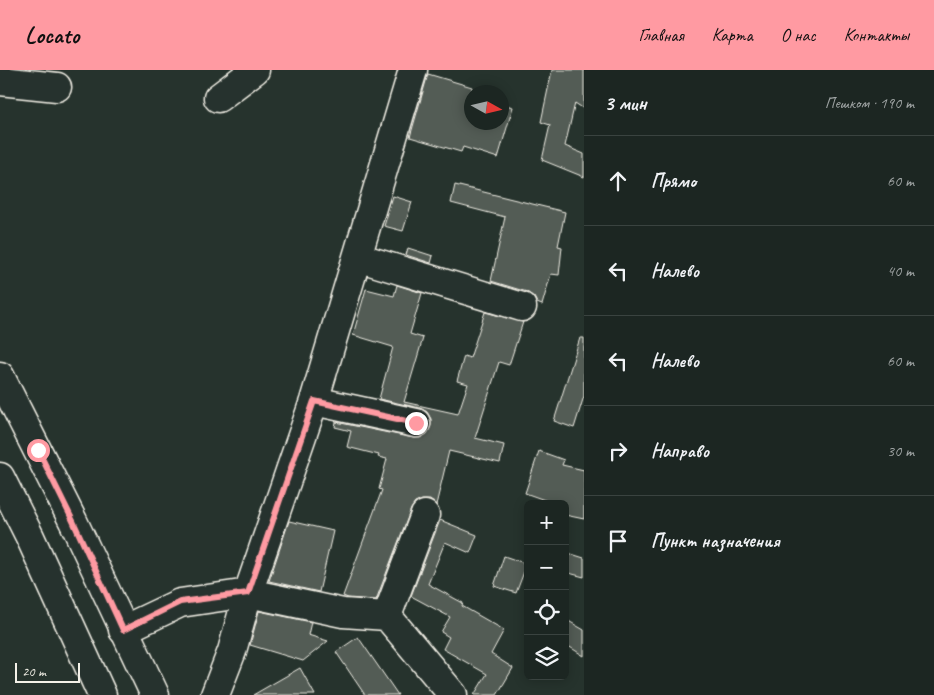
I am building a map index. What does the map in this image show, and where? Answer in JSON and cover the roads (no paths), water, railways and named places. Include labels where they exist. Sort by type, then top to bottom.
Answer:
[{"type":"main road","points":[[218,98],[255,70]]},
{"type":"main road","points":[[215,695],[232,651],[248,593],[314,401],[413,70]]},
{"type":"main road","points":[[0,81],[57,86]]},
{"type":"main road","points":[[357,257],[522,307]]},
{"type":"main road","points":[[0,376],[73,521],[155,695]]},
{"type":"main road","points":[[314,401],[416,423]]},
{"type":"main road","points":[[0,476],[7,512],[30,538],[102,695]]},
{"type":"main road","points":[[387,616],[425,515]]},
{"type":"main road","points":[[123,630],[180,602],[248,593],[343,613],[387,616],[453,695]]}]
